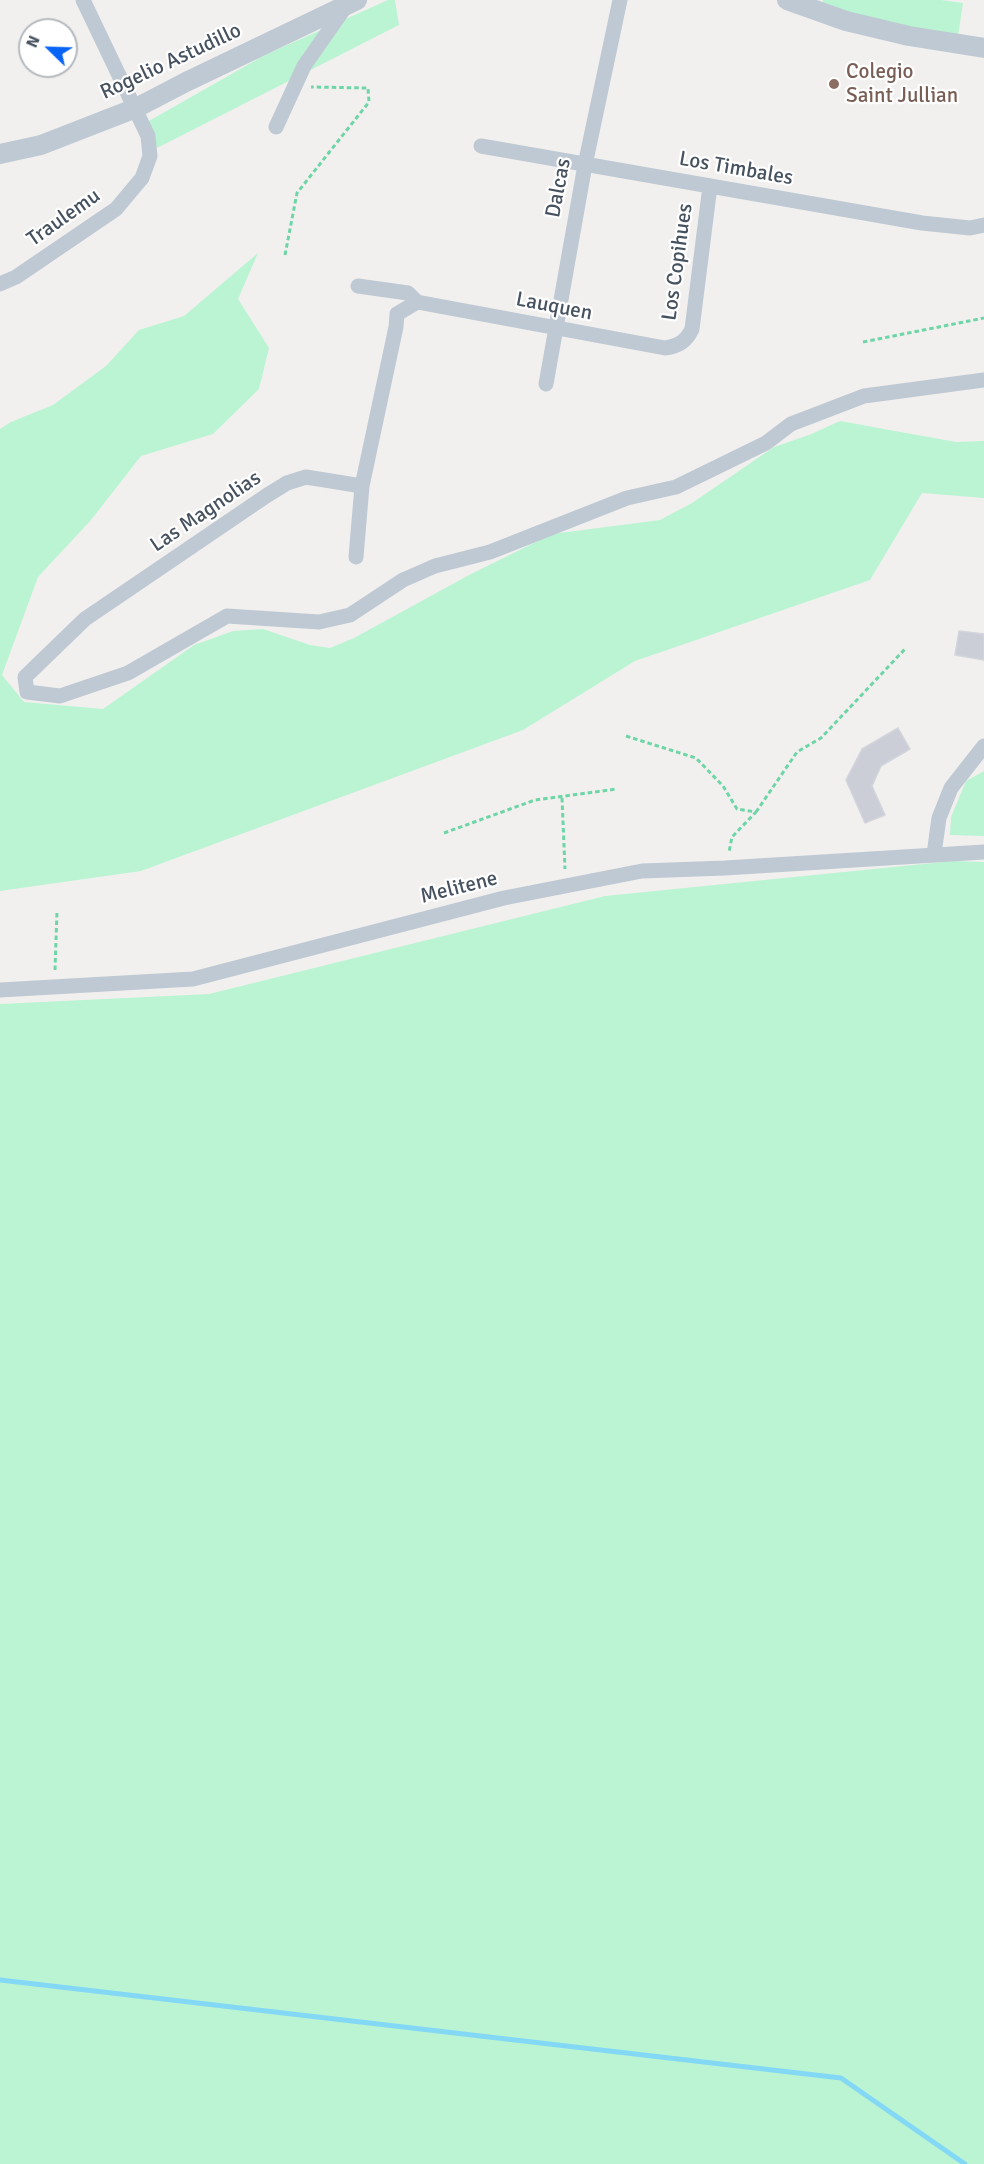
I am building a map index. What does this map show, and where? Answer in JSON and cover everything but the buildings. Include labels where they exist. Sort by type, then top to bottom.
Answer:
[{"type":"street","name":"Traulemu","points":[[0,284],[16,277],[116,209],[142,178],[150,156],[148,135],[83,0]]},
{"type":"street","name":"Dalcas","points":[[546,384],[585,165],[620,0]]},
{"type":"street","points":[[787,0],[846,21],[909,36],[984,48]]},
{"type":"street","name":"Rogelio Astudillo","points":[[0,154],[41,145],[136,108],[352,3]]},
{"type":"street","points":[[276,127],[304,66],[352,3]]},
{"type":"street","name":"Los Timbales","points":[[481,146],[922,223],[970,228],[984,225]]},
{"type":"street","name":"Los Copihues","points":[[683,342],[692,329],[710,186]]},
{"type":"street","name":"Lauquen","points":[[358,286],[408,293],[417,302],[665,348],[683,342]]},
{"type":"street","points":[[356,557],[362,486],[397,314],[417,302]]},
{"type":"street","name":"Las Magnolias","points":[[362,486],[306,477],[287,483],[85,619],[25,677],[27,692],[60,696],[128,673],[227,616],[319,622],[350,615],[404,580],[435,566],[490,552],[627,498],[676,487],[766,443],[791,424],[864,396],[984,380]]},
{"type":"street","points":[[934,854],[939,818],[951,788],[984,746]]},
{"type":"street","name":"Melitene","points":[[0,990],[193,979],[504,898],[642,870],[725,868],[984,852]]},
{"type":"path","points":[[285,255],[297,193],[369,102],[368,88],[294,87]]},
{"type":"path","points":[[863,342],[984,318]]},
{"type":"path","points":[[725,868],[732,837],[756,812],[797,752],[821,738],[905,649]]},
{"type":"path","points":[[626,736],[696,758],[723,786],[737,809],[756,812]]},
{"type":"path","points":[[444,833],[535,800],[617,789]]},
{"type":"path","points":[[562,798],[566,886]]},
{"type":"path","points":[[55,987],[57,911]]},
{"type":"green space","points":[[388,0],[395,0],[399,25],[157,148],[147,122],[265,55]]},
{"type":"green space","points":[[823,0],[941,0],[963,3],[958,36],[822,10]]},
{"type":"green space","points":[[258,253],[238,299],[269,348],[259,389],[213,434],[141,456],[91,520],[38,577],[2,675],[24,702],[103,709],[194,645],[233,631],[263,629],[310,645],[330,648],[354,638],[469,575],[552,534],[660,520],[692,503],[774,447],[840,421],[956,442],[984,441],[984,498],[922,493],[870,580],[635,661],[523,730],[141,871],[0,891],[0,429],[11,422],[53,405],[106,366],[139,330],[184,316]]},
{"type":"green space","points":[[984,771],[984,836],[950,835],[951,817],[966,781]]},
{"type":"green space","points":[[953,861],[984,862],[984,2164],[0,2164],[0,1004],[209,994],[605,896]]},
{"type":"waterway","points":[[0,1980],[841,2078],[965,2164]]},
{"type":"place","name":"Colegio Saint Jullian","points":[[834,84]]}]
